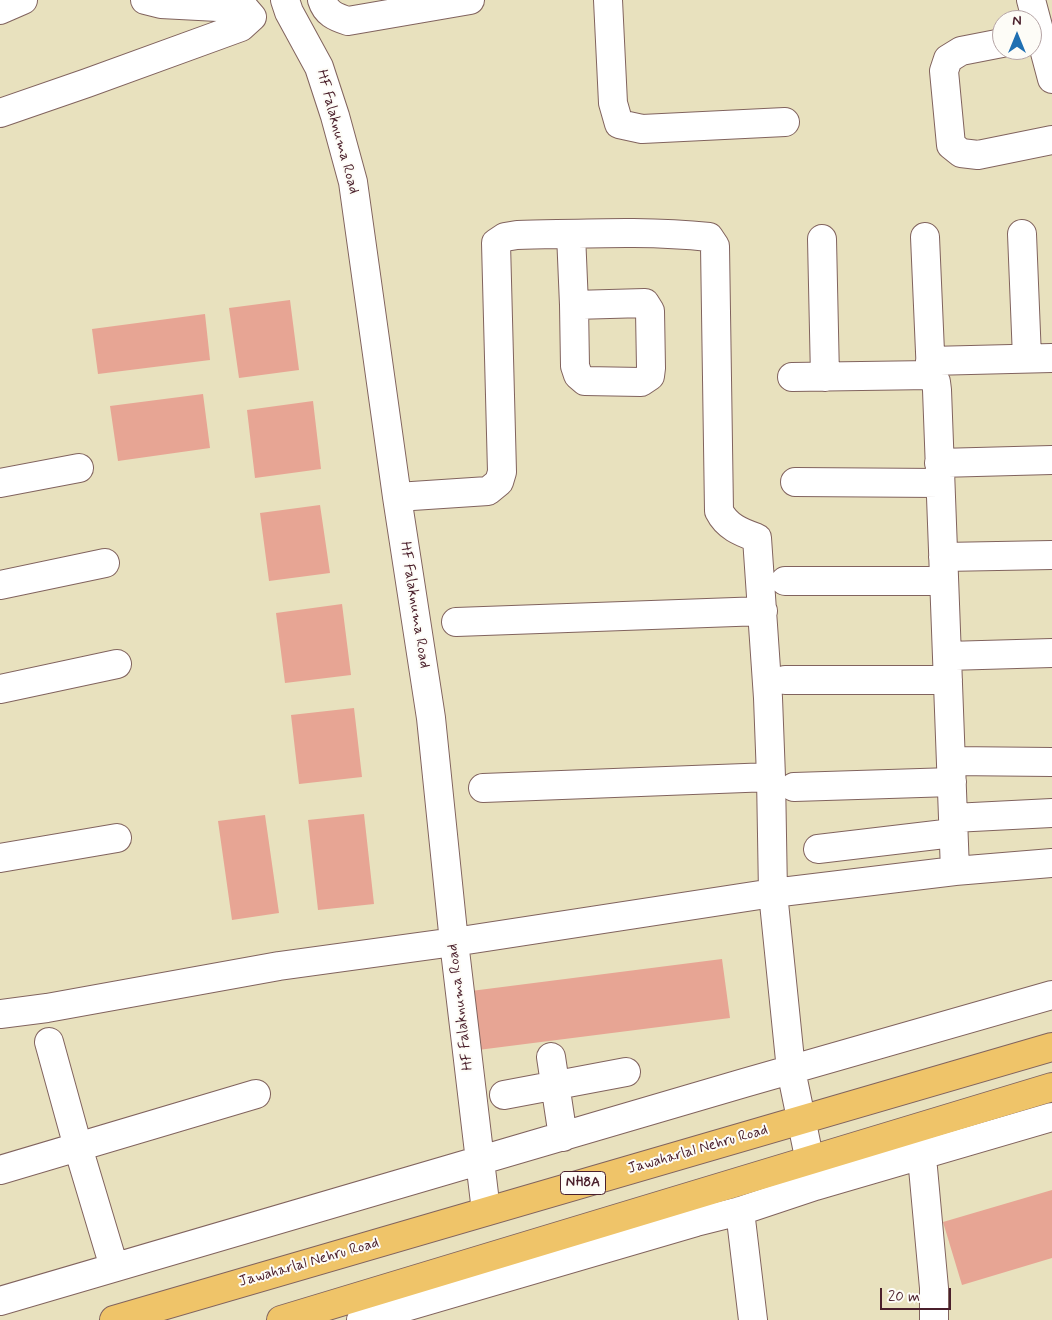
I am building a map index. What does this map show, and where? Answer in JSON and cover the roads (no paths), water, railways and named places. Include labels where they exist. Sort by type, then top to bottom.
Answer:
[{"type":"main road","name":"Jawaharlal Nehru Road","points":[[114,1320],[1052,1047]]},
{"type":"main road","points":[[281,1320],[812,1173],[916,1142],[1052,1087]]},
{"type":"street","points":[[0,10],[23,0]]},
{"type":"street","points":[[146,0],[161,4],[237,8],[246,10],[252,18]]},
{"type":"street","points":[[0,113],[240,27],[252,18],[287,6],[322,1],[334,17],[348,21],[470,0]]},
{"type":"street","points":[[608,0],[613,103],[619,124],[642,129],[785,122]]},
{"type":"street","name":"HF Falaknuma Road","points":[[287,6],[320,67],[353,182],[397,497],[432,718],[454,942],[486,1211]]},
{"type":"street","points":[[992,45],[961,51],[948,59],[944,71],[951,145],[961,153],[978,155],[1052,140]]},
{"type":"street","points":[[1042,52],[1052,79]]},
{"type":"street","points":[[570,234],[574,305]]},
{"type":"street","points":[[792,378],[825,377],[1039,358],[1022,234]]},
{"type":"street","points":[[361,1320],[696,1222],[740,1211],[812,1173],[791,1070],[773,893],[783,782],[763,611],[758,538],[740,532],[724,521],[720,511],[716,246],[709,237],[691,235],[517,235],[505,237],[496,243],[502,472],[499,482],[488,491],[397,497]]},
{"type":"street","points":[[925,237],[931,368],[937,390],[955,871]]},
{"type":"street","points":[[822,239],[825,377]]},
{"type":"street","points":[[795,482],[939,473],[1052,460]]},
{"type":"street","points":[[0,483],[79,468]]},
{"type":"street","points":[[785,580],[943,569],[1052,555]]},
{"type":"street","points":[[0,585],[105,563]]},
{"type":"street","points":[[456,622],[763,611]]},
{"type":"street","points":[[785,680],[947,668],[1052,653]]},
{"type":"street","points":[[0,689],[117,664]]},
{"type":"street","points":[[482,788],[783,782],[951,772],[1052,762]]},
{"type":"street","points":[[818,849],[953,825],[1052,814]]},
{"type":"street","points":[[0,858],[117,838]]},
{"type":"street","points":[[0,1014],[47,1008],[278,966],[454,942],[773,893],[955,871],[1052,863]]},
{"type":"street","points":[[0,1301],[1052,995]]},
{"type":"street","points":[[48,1042],[114,1267]]},
{"type":"street","points":[[551,1057],[563,1137]]},
{"type":"street","points":[[504,1095],[626,1072]]},
{"type":"street","points":[[0,1170],[256,1094]]},
{"type":"street","points":[[934,1320],[934,1288],[924,1178],[916,1142],[1052,1117]]},
{"type":"street","points":[[740,1211],[753,1320]]}]
